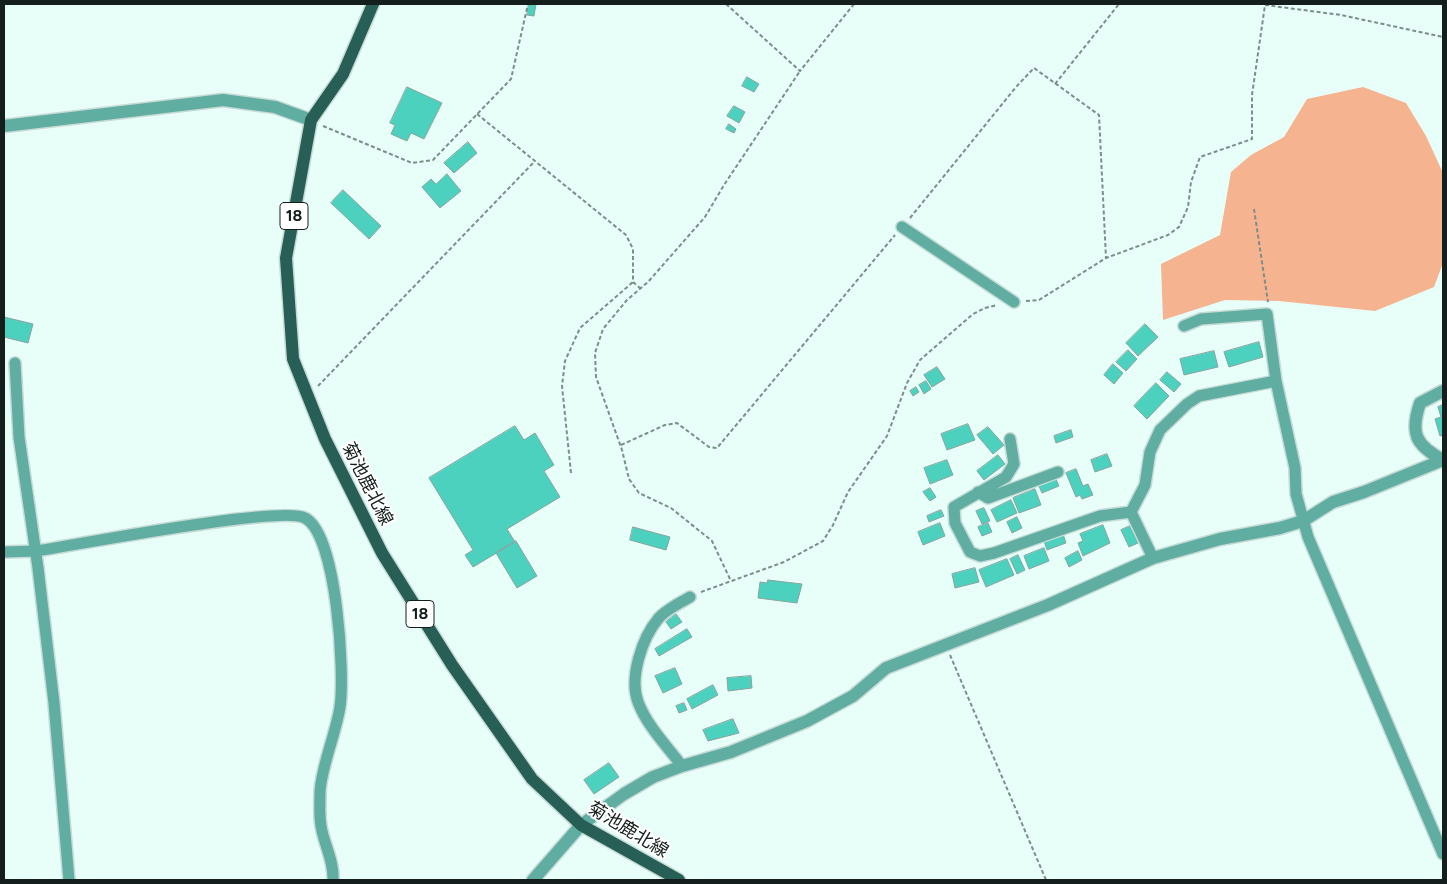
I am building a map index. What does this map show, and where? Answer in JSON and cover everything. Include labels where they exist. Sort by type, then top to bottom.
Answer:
[{"type":"main road","name":"菊池鹿北線","points":[[374,4],[343,74],[311,120],[286,258],[293,359],[325,439],[382,553],[452,665],[532,779],[581,825],[679,880]]},
{"type":"street","points":[[4,126],[223,100],[275,107],[311,120]]},
{"type":"street","points":[[902,227],[1014,302]]},
{"type":"street","points":[[1184,326],[1201,319],[1267,314],[1276,381],[1295,468],[1296,494],[1303,521],[1311,545],[1443,854]]},
{"type":"street","points":[[15,363],[19,437],[36,551],[54,703],[69,880]]},
{"type":"street","points":[[1131,512],[1145,485],[1150,452],[1160,430],[1187,404],[1199,396],[1276,381]]},
{"type":"street","points":[[1443,391],[1420,403],[1415,418],[1415,436],[1426,451],[1443,460]]},
{"type":"street","points":[[1010,439],[1014,464],[1006,477],[954,507],[955,522],[970,552],[980,556],[1100,516],[1131,512]]},
{"type":"street","points":[[534,880],[581,825],[653,777],[682,766],[731,752],[807,721],[853,696],[886,668],[1048,605],[1153,558],[1220,539],[1280,528],[1303,521],[1333,502],[1364,492],[1443,460]]},
{"type":"street","points":[[978,492],[988,498],[1058,472]]},
{"type":"street","points":[[1131,512],[1153,558]]},
{"type":"street","points":[[4,552],[36,551],[256,517],[297,515],[307,518],[318,535],[331,567],[338,613],[340,704],[320,789],[320,825],[334,866],[333,880]]},
{"type":"street","points":[[682,766],[652,726],[638,701],[636,671],[640,649],[658,618],[690,597]]},
{"type":"path","points":[[311,120],[412,163],[433,160],[511,79],[528,4]]},
{"type":"path","points":[[726,4],[800,71]]},
{"type":"path","points":[[730,580],[712,541],[671,508],[640,493],[630,479],[621,445],[596,377],[595,353],[603,329],[627,300],[705,217],[724,185],[800,71],[854,4]]},
{"type":"path","points":[[1055,84],[1119,4]]},
{"type":"path","points":[[690,597],[730,580],[757,573],[784,562],[823,541],[833,525],[848,492],[887,436],[907,383],[920,360],[973,314],[985,308],[1014,302],[1038,300],[1106,258],[1168,235],[1179,227],[1188,207],[1191,182],[1200,157],[1252,139],[1252,95],[1265,4],[1341,15],[1443,37]]},
{"type":"path","points":[[621,445],[665,425],[677,423],[709,447],[717,448],[902,227],[1016,87],[1034,68],[1099,115],[1106,258]]},
{"type":"path","points":[[477,114],[626,235],[633,249],[633,282],[580,328],[565,361],[562,386],[571,473]]},
{"type":"path","points":[[306,392],[319,386],[535,161]]},
{"type":"path","points":[[1254,209],[1268,306],[1267,314]]},
{"type":"path","points":[[633,282],[640,288]]},
{"type":"path","points":[[945,644],[1046,880]]},
{"type":"shaded area","points":[[1363,87],[1406,103],[1426,136],[1443,173],[1443,263],[1434,287],[1375,311],[1279,301],[1225,300],[1163,320],[1161,264],[1220,235],[1231,172],[1251,155],[1284,137],[1307,99]]},
{"type":"building","points":[[529,4],[536,4],[534,16],[527,15]]},
{"type":"building","points":[[747,77],[759,84],[754,92],[742,86]]},
{"type":"building","points":[[407,87],[442,103],[424,139],[411,133],[407,141],[391,134],[395,125],[390,123]]},
{"type":"building","points":[[734,106],[745,112],[739,123],[727,116]]},
{"type":"building","points":[[729,124],[736,129],[734,133],[726,129]]},
{"type":"building","points":[[468,142],[477,153],[454,173],[444,163]]},
{"type":"building","points":[[447,174],[461,191],[440,208],[422,187],[431,179],[436,184]]},
{"type":"building","points":[[343,190],[381,226],[369,239],[331,203]]},
{"type":"building","points":[[4,317],[33,324],[28,343],[4,337]]},
{"type":"building","points":[[1145,324],[1158,337],[1138,356],[1126,343]]},
{"type":"building","points":[[1259,342],[1263,357],[1229,367],[1224,352]]},
{"type":"building","points":[[1128,350],[1137,359],[1126,371],[1116,362]]},
{"type":"building","points":[[1214,351],[1218,367],[1184,375],[1180,359]]},
{"type":"building","points":[[1113,364],[1123,373],[1114,384],[1104,375]]},
{"type":"building","points":[[937,367],[945,379],[932,387],[924,375]]},
{"type":"building","points":[[1167,372],[1181,384],[1174,392],[1160,380]]},
{"type":"building","points":[[926,381],[931,389],[924,394],[919,385]]},
{"type":"building","points":[[1156,383],[1169,396],[1147,419],[1134,406]]},
{"type":"building","points":[[916,387],[919,392],[913,396],[910,391]]},
{"type":"building","points":[[1443,405],[1443,435],[1440,436],[1435,419],[1441,417],[1438,407]]},
{"type":"building","points":[[968,424],[975,440],[947,450],[941,434]]},
{"type":"building","points":[[515,426],[524,440],[535,433],[554,465],[544,471],[560,497],[507,529],[515,542],[473,567],[465,555],[473,550],[429,478]]},
{"type":"building","points":[[988,427],[1004,445],[993,454],[977,435]]},
{"type":"building","points":[[1071,430],[1073,437],[1056,443],[1054,436]]},
{"type":"building","points":[[1107,454],[1112,466],[1095,472],[1091,460]]},
{"type":"building","points":[[998,455],[1005,464],[984,480],[977,471]]},
{"type":"building","points":[[947,460],[953,475],[930,484],[924,468]]},
{"type":"building","points":[[1076,469],[1083,486],[1088,484],[1093,495],[1082,499],[1080,495],[1076,497],[1066,473]]},
{"type":"building","points":[[1055,477],[1059,486],[1042,493],[1038,484]]},
{"type":"building","points":[[930,488],[936,497],[930,501],[923,492]]},
{"type":"building","points":[[1035,489],[1041,505],[1019,513],[1013,498]]},
{"type":"building","points":[[1011,500],[1017,513],[997,522],[991,510]]},
{"type":"building","points":[[984,508],[990,521],[982,524],[976,511]]},
{"type":"building","points":[[941,510],[944,516],[929,522],[927,516]]},
{"type":"building","points":[[1017,517],[1022,528],[1012,533],[1007,522]]},
{"type":"building","points":[[940,523],[945,536],[923,545],[918,532]]},
{"type":"building","points":[[988,523],[992,532],[982,536],[978,527]]},
{"type":"building","points":[[1103,525],[1110,543],[1083,556],[1078,543],[1083,541],[1080,534]]},
{"type":"building","points":[[1130,526],[1138,543],[1129,547],[1121,530]]},
{"type":"building","points":[[633,527],[670,537],[666,550],[630,540]]},
{"type":"building","points":[[1063,534],[1066,543],[1047,550],[1044,541]]},
{"type":"building","points":[[516,541],[537,576],[517,588],[496,553]]},
{"type":"building","points":[[1044,548],[1049,561],[1029,569],[1024,556]]},
{"type":"building","points":[[1078,551],[1082,560],[1069,567],[1065,558]]},
{"type":"building","points":[[1018,555],[1025,570],[1017,574],[1010,559]]},
{"type":"building","points":[[1007,559],[1014,575],[986,587],[979,570]]},
{"type":"building","points":[[975,568],[979,582],[955,588],[952,574]]},
{"type":"building","points":[[768,580],[802,584],[797,603],[758,598],[760,582],[767,583]]},
{"type":"building","points":[[676,614],[682,622],[671,629],[666,622]]},
{"type":"building","points":[[687,629],[692,637],[659,656],[655,649]]},
{"type":"building","points":[[675,668],[682,684],[663,693],[655,676]]},
{"type":"building","points":[[751,676],[752,688],[728,691],[727,678]]},
{"type":"building","points":[[713,685],[718,695],[692,709],[687,699]]},
{"type":"building","points":[[684,703],[687,710],[679,713],[676,706]]},
{"type":"building","points":[[733,719],[739,733],[708,741],[703,730]]},
{"type":"building","points":[[609,763],[619,777],[594,794],[584,780]]}]
